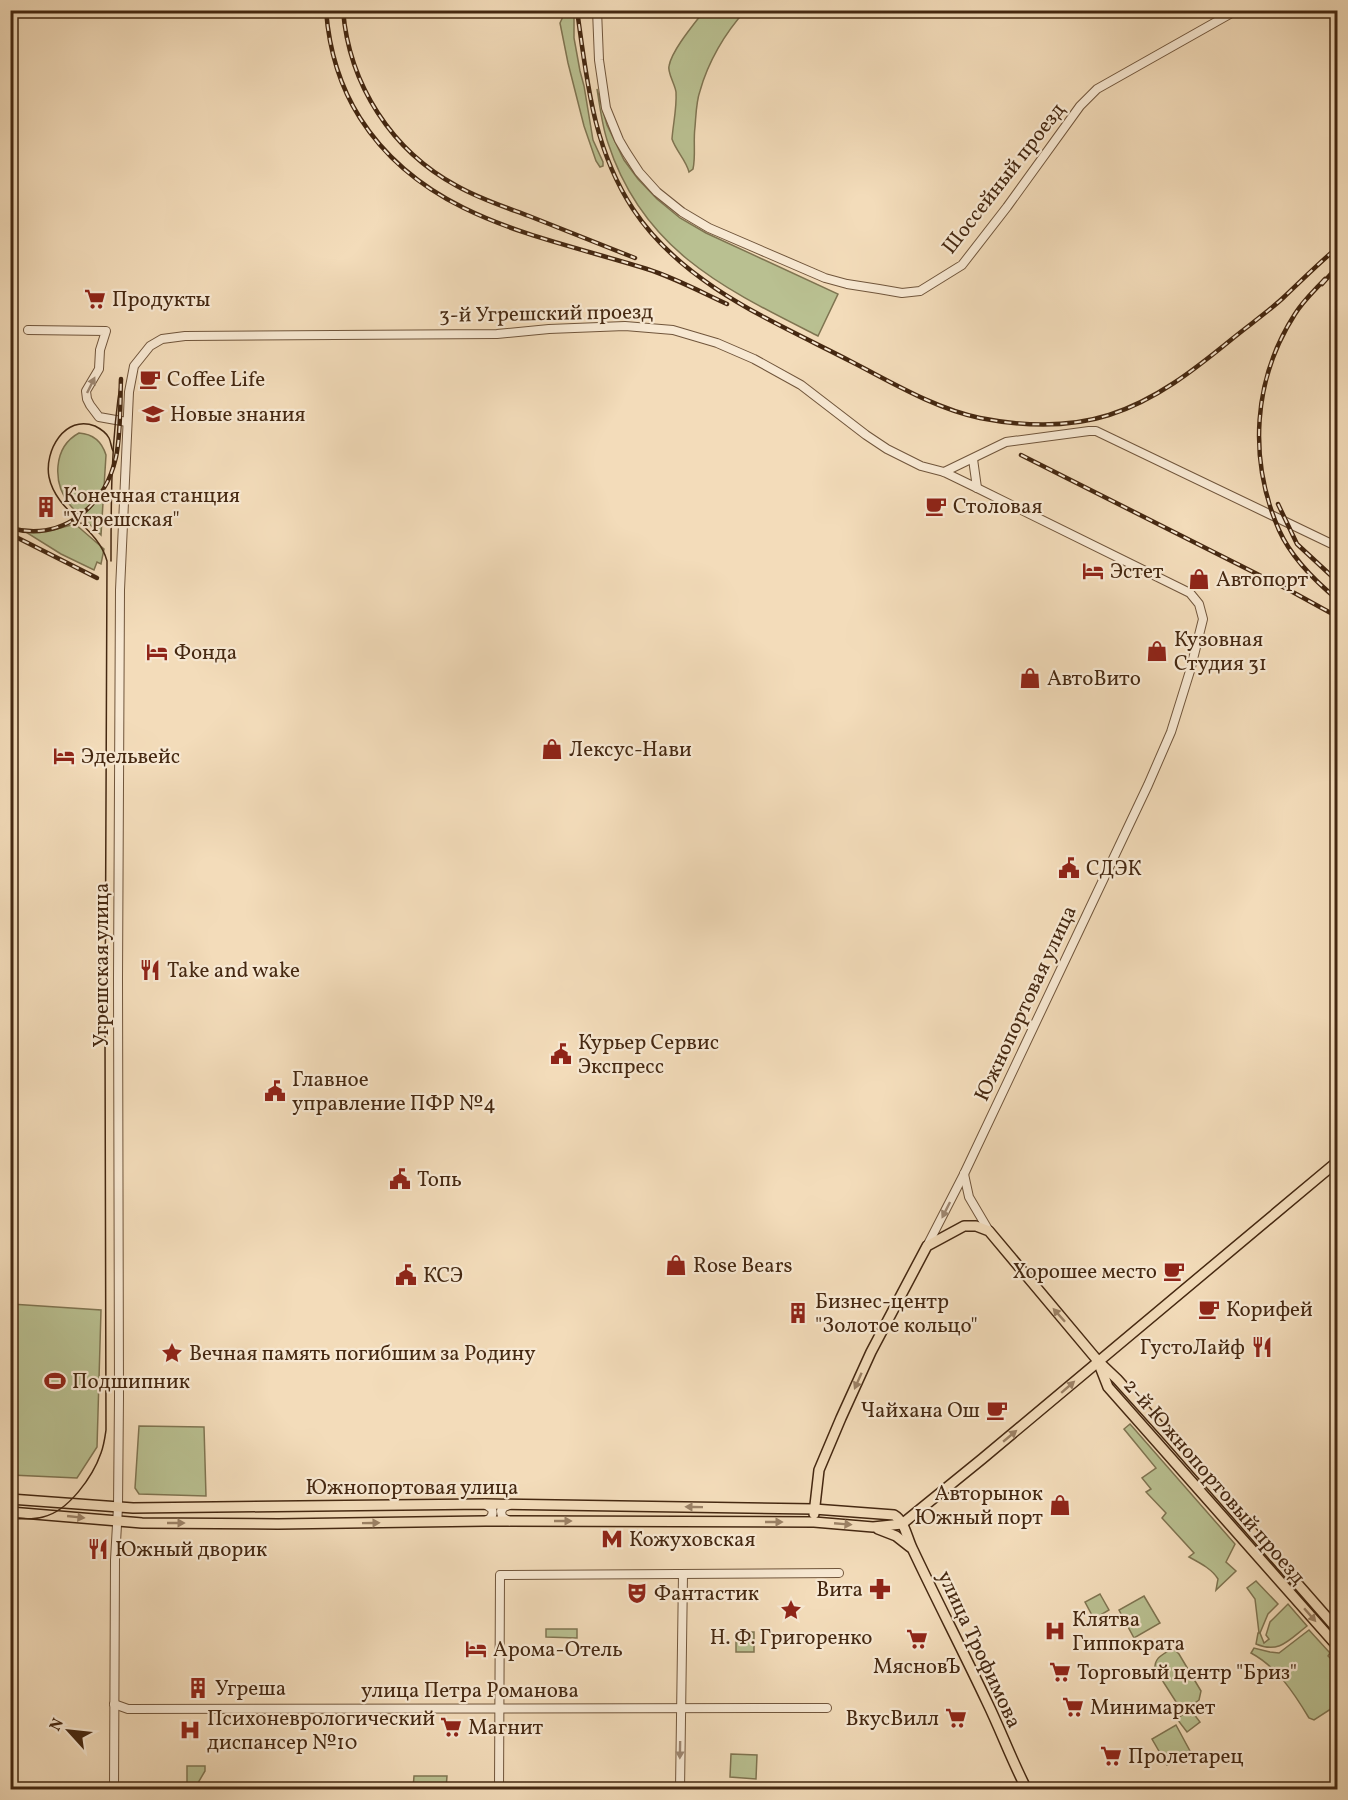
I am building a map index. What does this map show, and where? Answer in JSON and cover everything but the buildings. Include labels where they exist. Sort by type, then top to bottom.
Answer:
[{"type":"main road","points":[[902,1524],[1338,1161]]},
{"type":"main road","points":[[927,1246],[964,1226],[976,1226],[989,1231],[1098,1361]]},
{"type":"main road","name":"Южнопортовая улица","points":[[814,1522],[819,1470],[871,1352],[927,1246]]},
{"type":"main road","name":"2-й Южнопортовый проезд","points":[[1098,1361],[1129,1393],[1338,1630]]},
{"type":"main road","name":"2-й Южнопортовый проезд","points":[[1098,1361],[1108,1387],[1338,1647]]},
{"type":"main road","points":[[1120,1401],[1121,1392],[1129,1393]]},
{"type":"main road","name":"Южнопортовая улица","points":[[10,1499],[118,1507],[485,1504],[814,1509],[894,1515],[902,1524],[873,1527],[814,1522],[142,1523],[10,1512]]},
{"type":"main road","points":[[36,1513],[42,1507],[37,1501]]},
{"type":"main road","name":"улица Трофимова","points":[[902,1524],[1027,1790]]},
{"type":"main road","points":[[873,1527],[896,1536],[913,1550]]},
{"type":"street","name":"Шоссейный проезд","points":[[597,10],[599,60],[606,108],[619,140],[639,172],[657,192],[709,228],[825,278],[902,293],[920,291],[933,285],[962,265],[1080,106],[1097,90],[1237,10]]},
{"type":"street","name":"3-й Угрешский проезд","points":[[150,346],[162,339],[185,336],[497,334],[549,328],[625,326],[673,330],[717,343],[754,359],[801,385],[887,449],[921,466],[944,472],[977,488]]},
{"type":"street","points":[[28,330],[106,331],[100,350],[99,369],[86,391],[87,399],[99,417],[127,422]]},
{"type":"street","name":"Угрешская улица","points":[[114,1790],[115,1560],[118,1507],[120,590],[129,392],[134,366],[150,346]]},
{"type":"street","points":[[944,472],[996,446],[1014,440],[1096,431],[1338,547]]},
{"type":"street","points":[[973,459],[977,488]]},
{"type":"street","name":"Южнопортовая улица","points":[[927,1246],[964,1174],[1156,767],[1171,732],[1203,619],[1199,604],[1190,593],[977,488]]},
{"type":"street","points":[[964,1174],[969,1197],[989,1231]]},
{"type":"street","points":[[485,1504],[490,1506],[493,1514],[485,1521]]},
{"type":"street","points":[[509,1505],[501,1512],[502,1517],[509,1521]]},
{"type":"street","points":[[499,1790],[500,1575],[839,1573]]},
{"type":"street","points":[[680,1790],[683,1574]]},
{"type":"street","name":"улица Петра Романова","points":[[114,1704],[128,1709],[827,1708]]},
{"type":"green space","points":[[566,10],[574,11],[574,38],[593,140],[603,162],[603,166],[600,167],[584,126],[568,63],[560,23]]},
{"type":"green space","points":[[704,11],[745,11],[718,48],[703,80],[696,109],[694,164],[693,169],[689,172],[672,139],[676,92],[669,69],[679,45]]},
{"type":"green space","points":[[597,89],[607,125],[624,160],[657,199],[680,218],[706,233],[838,294],[818,336],[720,283],[665,239],[642,212],[623,180],[606,137]]},
{"type":"green space","points":[[79,433],[97,440],[106,455],[101,535],[70,505],[60,486],[58,466],[60,456],[70,439]]},
{"type":"green space","points":[[75,524],[104,549],[101,564],[97,562],[94,570],[61,554],[24,531],[53,530]]},
{"type":"green space","name":"Подшипник","points":[[11,1304],[101,1310],[97,1447],[77,1478],[11,1475]]},
{"type":"green space","points":[[1130,1424],[1235,1544],[1226,1562],[1236,1571],[1216,1590],[1218,1579],[1189,1557],[1194,1553],[1162,1518],[1166,1513],[1146,1492],[1151,1489],[1142,1478],[1156,1468],[1124,1429]]},
{"type":"green space","points":[[139,1426],[204,1427],[206,1496],[139,1494],[135,1488]]},
{"type":"green space","points":[[1256,1581],[1278,1604],[1268,1614],[1260,1633],[1264,1643],[1269,1639],[1266,1635],[1270,1622],[1288,1604],[1307,1626],[1283,1644],[1264,1647],[1256,1644],[1259,1633],[1255,1599],[1247,1588]]},
{"type":"green space","points":[[1100,1594],[1109,1610],[1094,1619],[1085,1602]]},
{"type":"green space","points":[[1144,1596],[1160,1623],[1134,1638],[1119,1610]]},
{"type":"green space","points":[[546,1629],[577,1629],[577,1638],[546,1637]]},
{"type":"green space","points":[[1309,1630],[1330,1653],[1328,1656],[1338,1666],[1337,1705],[1314,1720],[1309,1718],[1277,1673],[1251,1653],[1254,1648],[1279,1653]]},
{"type":"green space","points":[[736,1632],[754,1632],[754,1652],[736,1652]]},
{"type":"green space","points":[[1170,1650],[1175,1650],[1179,1654],[1201,1691],[1199,1700],[1186,1708],[1178,1705],[1155,1669],[1157,1659]]},
{"type":"green space","points":[[1190,1709],[1200,1722],[1187,1732],[1177,1719]]},
{"type":"green space","points":[[1176,1725],[1190,1751],[1167,1765],[1152,1739]]},
{"type":"green space","points":[[731,1754],[757,1755],[756,1779],[730,1777]]},
{"type":"green space","points":[[187,1766],[205,1766],[205,1771],[195,1788],[187,1789]]},
{"type":"green space","points":[[414,1776],[447,1776],[446,1789],[413,1789]]},
{"type":"tram line","points":[[111,561],[113,447],[121,379]]},
{"type":"tram line","points":[[10,1518],[43,1517],[62,1508],[71,1500],[92,1472],[103,1447],[106,1430],[107,561],[95,538],[68,510],[53,489],[48,467],[53,446],[59,437],[74,425],[95,426],[109,438],[113,451]]},
{"type":"railway","points":[[326,10],[336,66],[346,93],[360,118],[386,152],[417,180],[451,201],[488,219],[657,273],[727,304]]},
{"type":"railway","points":[[343,10],[354,64],[365,89],[378,113],[394,135],[413,154],[434,171],[475,195],[635,258]]},
{"type":"railway","points":[[577,10],[589,88],[600,138],[620,186],[633,209],[654,236],[703,280],[761,316],[914,394],[963,414],[996,421],[1061,424],[1093,419],[1126,409],[1159,393],[1203,362],[1278,303],[1338,247]]},
{"type":"railway","points":[[1322,284],[1338,266]]},
{"type":"railway","points":[[1325,279],[1295,314],[1270,365],[1263,392],[1259,448],[1269,503],[1284,540],[1304,568],[1338,600]]},
{"type":"railway","points":[[10,528],[29,531],[47,530],[63,525],[91,505],[102,491],[110,475],[118,448],[121,379]]},
{"type":"railway","points":[[1021,455],[1338,617]]},
{"type":"railway","points":[[1278,504],[1297,544],[1338,582]]},
{"type":"railway","points":[[10,534],[97,578]]},
{"type":"place","name":"Продукты","points":[[95,299]]},
{"type":"place","name":"Coffee Life","points":[[150,379]]},
{"type":"place","name":"Новые знания","points":[[153,414]]},
{"type":"place","name":"Столовая","points":[[936,506]]},
{"type":"place","name":"Конечная станция \"Угрешская\"","points":[[46,507]]},
{"type":"place","name":"Эстет","points":[[1093,571]]},
{"type":"place","name":"Автопорт","points":[[1199,579]]},
{"type":"place","name":"Кузовная Студия 31","points":[[1157,651]]},
{"type":"place","name":"Фонда","points":[[157,652]]},
{"type":"place","name":"АвтоВито","points":[[1030,678]]},
{"type":"place","name":"Лексус-Нави","points":[[552,749]]},
{"type":"place","name":"Эдельвейс","points":[[64,756]]},
{"type":"place","name":"СДЭК","points":[[1069,868]]},
{"type":"place","name":"Take and wake","points":[[150,970]]},
{"type":"place","name":"Курьер Сервис Экспресс","points":[[561,1054]]},
{"type":"place","name":"Главное управление ПФР №4","points":[[275,1091]]},
{"type":"place","name":"Топь","points":[[400,1179]]},
{"type":"place","name":"Rose Bears","points":[[676,1265]]},
{"type":"place","name":"Хорошее место","points":[[1174,1271]]},
{"type":"place","name":"КСЭ","points":[[406,1275]]},
{"type":"place","name":"Корифей","points":[[1209,1309]]},
{"type":"place","name":"Бизнес-центр \"Золотое кольцо\"","points":[[798,1313]]},
{"type":"place","name":"ГустоЛайф","points":[[1262,1347]]},
{"type":"place","name":"Вечная память погибшим за Родину","points":[[172,1353]]},
{"type":"place","name":"Подшипник","points":[[55,1381]]},
{"type":"place","name":"Чайхана Ош","points":[[997,1410]]},
{"type":"place","name":"Авторынок Южный порт","points":[[1060,1505]]},
{"type":"place","name":"Кожуховская","points":[[612,1539]]},
{"type":"place","name":"Южный дворик","points":[[98,1549]]},
{"type":"place","name":"Вита","points":[[880,1589]]},
{"type":"place","name":"Фантастик","points":[[637,1593]]},
{"type":"place","name":"Н. Ф. Григоренко","points":[[791,1610]]},
{"type":"place","name":"Клятва Гиппократа","points":[[1055,1631]]},
{"type":"place","name":"МясновЪ","points":[[917,1639]]},
{"type":"place","name":"Арома-Отель","points":[[476,1649]]},
{"type":"place","name":"Торговый центр \"Бриз\"","points":[[1060,1672]]},
{"type":"place","name":"Угреша","points":[[198,1688]]},
{"type":"place","name":"Минимаркет","points":[[1073,1707]]},
{"type":"place","name":"ВкусВилл","points":[[956,1718]]},
{"type":"place","name":"Магнит","points":[[451,1727]]},
{"type":"place","name":"Психоневрологический диспансер №10","points":[[190,1730]]},
{"type":"place","name":"Пролетарец","points":[[1111,1756]]}]
